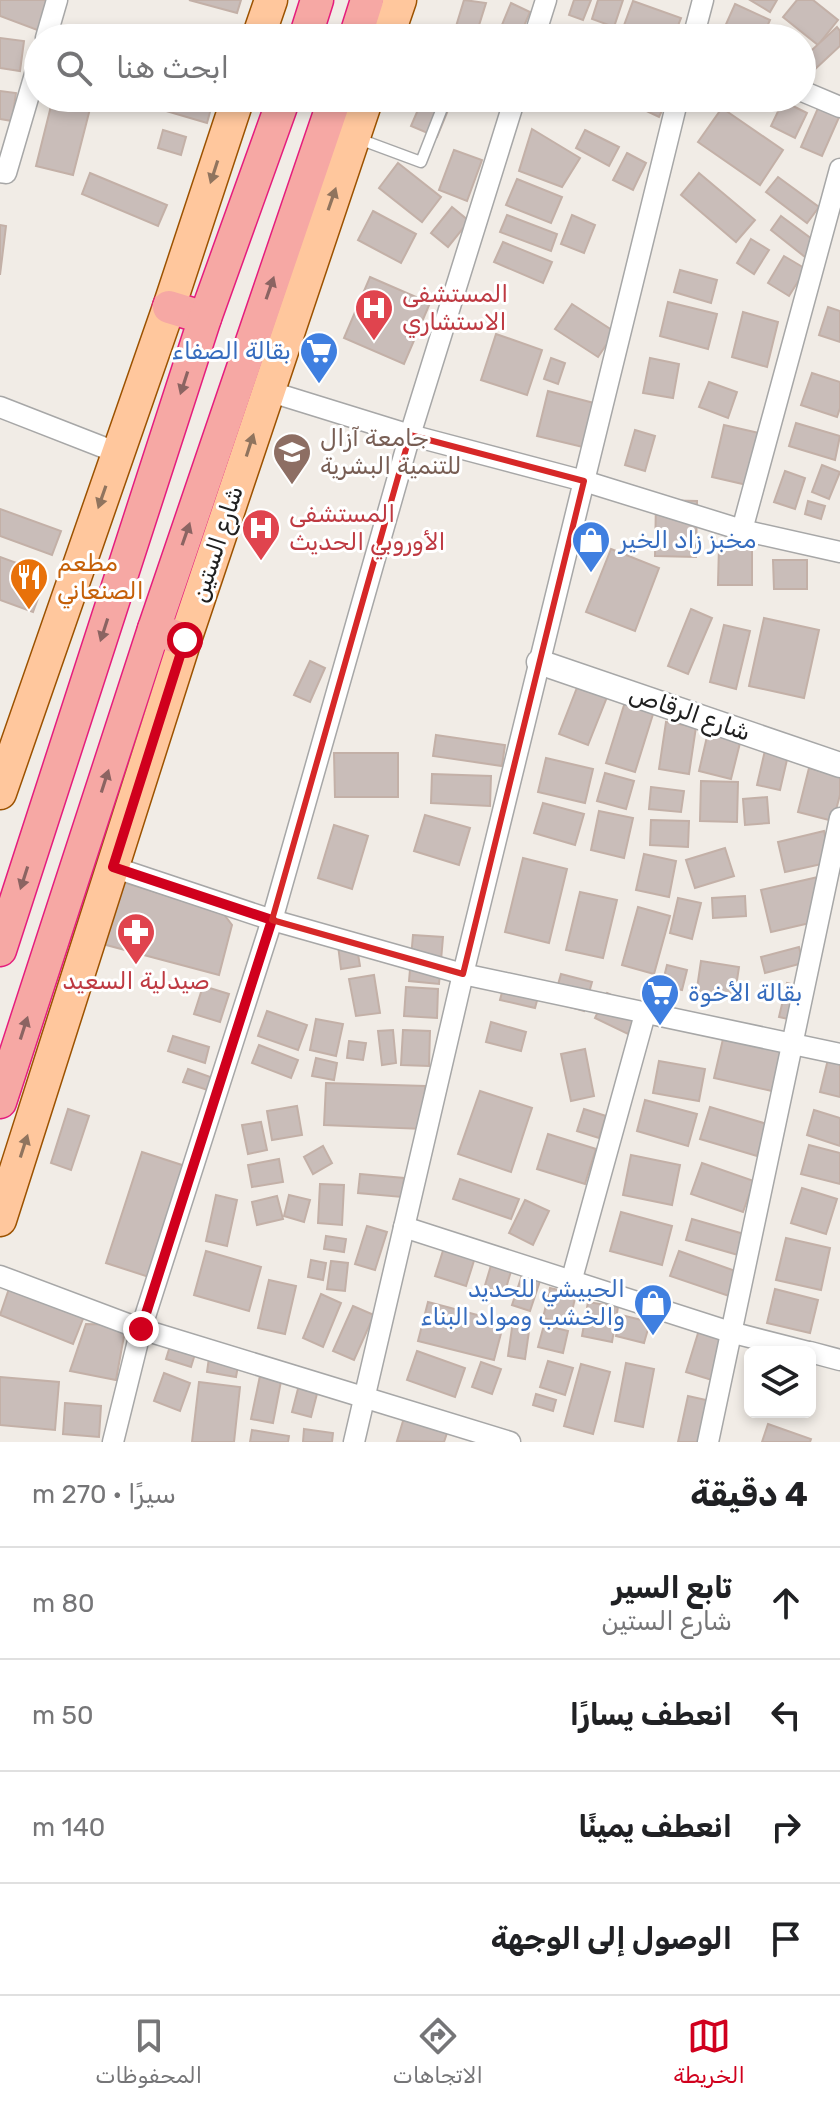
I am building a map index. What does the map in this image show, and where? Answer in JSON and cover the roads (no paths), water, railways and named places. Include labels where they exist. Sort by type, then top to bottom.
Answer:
[{"type":"highway","points":[[309,24],[317,0]]},
{"type":"highway","points":[[359,24],[367,0]]},
{"type":"highway","points":[[0,950],[205,318],[279,112]]},
{"type":"highway","name":"شارع الستين","points":[[0,1102],[154,629],[330,112]]},
{"type":"highway","points":[[169,307],[205,318]]},
{"type":"highway","points":[[154,629],[185,640]]},
{"type":"main road","points":[[262,24],[268,0]]},
{"type":"main road","points":[[392,24],[400,0]]},
{"type":"main road","points":[[0,793],[233,112]]},
{"type":"main road","name":"شارع الستين","points":[[0,1220],[185,640],[362,112]]},
{"type":"street","points":[[50,24],[57,0]]},
{"type":"street","points":[[538,24],[546,0]]},
{"type":"street","points":[[697,24],[703,0]]},
{"type":"street","points":[[816,97],[840,107]]},
{"type":"street","points":[[0,172],[6,173],[24,112]]},
{"type":"street","points":[[113,1442],[141,1329],[272,920],[410,435],[511,112]]},
{"type":"street","points":[[354,1442],[463,974],[675,112]]},
{"type":"street","points":[[742,530],[840,169]]},
{"type":"street","points":[[268,391],[410,435],[584,481],[742,530],[840,552]]},
{"type":"street","points":[[0,407],[118,453]]},
{"type":"street","name":"شارع الرقاص","points":[[539,662],[840,765]]},
{"type":"street","points":[[708,1442],[840,818]]},
{"type":"street","points":[[113,867],[272,920],[463,974],[840,1054]]},
{"type":"street","points":[[571,1282],[645,1014]]},
{"type":"street","points":[[404,1227],[730,1332],[785,1346]]},
{"type":"street","points":[[0,1276],[141,1329],[510,1442]]},
{"type":"street","points":[[816,1354],[840,1360]]},
{"type":"lane","points":[[353,137],[421,162],[441,112]]},
{"type":"place","name":"المستشفى الاستشاري","points":[[374,342]]},
{"type":"place","name":"بقالة الصفاء","points":[[319,385]]},
{"type":"place","name":"جامعة آزال للتنمية البشرية","points":[[292,486]]},
{"type":"place","name":"المستشفى الأوروبي الحديث","points":[[261,562]]},
{"type":"place","name":"مخبز زاد الخير","points":[[591,574]]},
{"type":"place","name":"مطعم الصنعاني","points":[[29,611]]},
{"type":"place","name":"صيدلية السعيد","points":[[136,966]]},
{"type":"place","name":"بقالة الأخوة","points":[[660,1027]]},
{"type":"place","name":"الحبيشي للحديد والخشب ومواد البناء","points":[[653,1337]]}]
